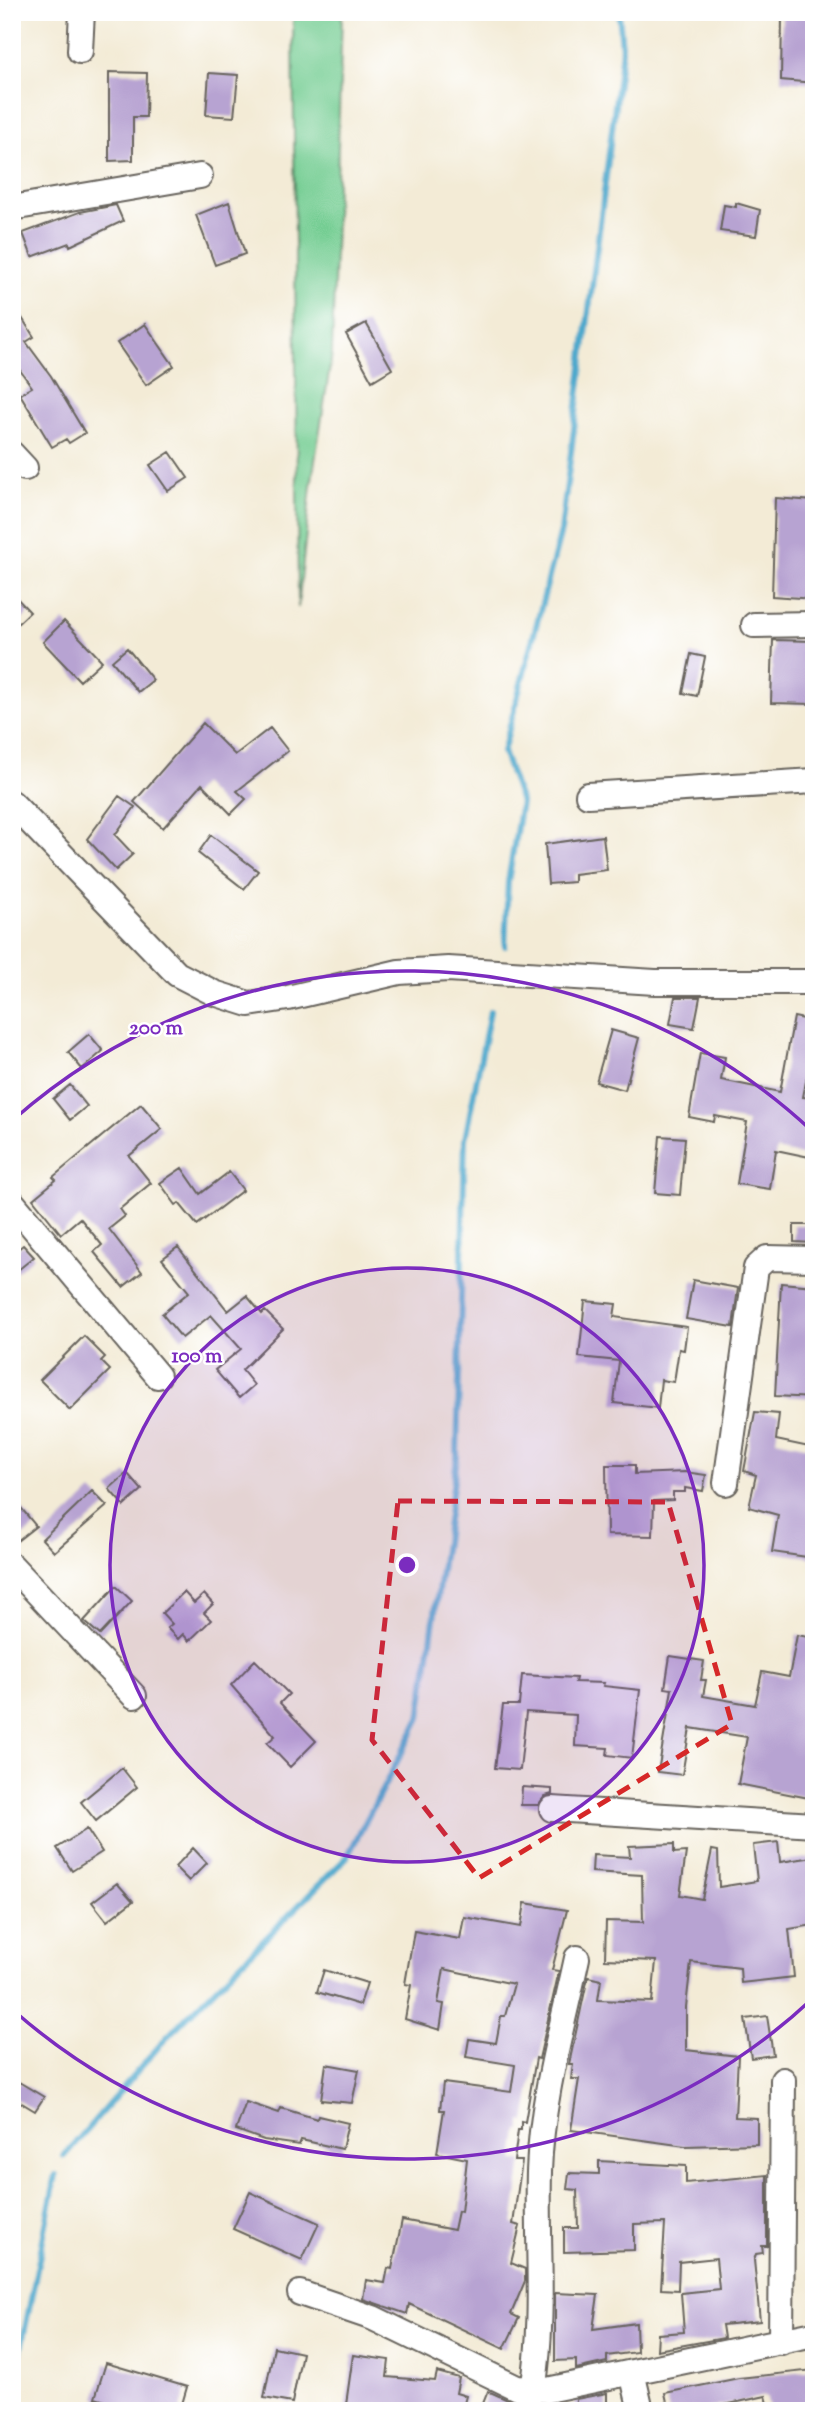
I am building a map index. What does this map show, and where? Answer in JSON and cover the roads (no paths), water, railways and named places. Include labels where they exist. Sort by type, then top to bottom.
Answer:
[{"type":"street","points":[[80,51],[82,12]]},
{"type":"street","points":[[12,208],[200,176]]},
{"type":"street","points":[[754,625],[814,624]]},
{"type":"street","points":[[588,795],[814,781]]},
{"type":"street","points":[[12,803],[177,974],[214,993],[249,1004],[288,998],[399,972],[448,969],[655,982],[814,982]]},
{"type":"street","points":[[12,1202],[158,1376]]},
{"type":"street","points":[[726,1483],[756,1269],[766,1258],[814,1259]]},
{"type":"street","points":[[12,1566],[134,1696]]},
{"type":"street","points":[[552,1809],[814,1825]]},
{"type":"street","points":[[533,2390],[540,2340],[539,2172],[542,2126],[577,1958]]},
{"type":"street","points":[[781,2342],[783,2080]]},
{"type":"street","points":[[300,2293],[373,2318],[517,2388],[533,2390],[814,2334]]},
{"type":"street","points":[[632,2372],[641,2411]]},
{"type":"waterway","points":[[505,946],[508,882],[521,802],[503,752],[561,531],[622,50],[619,12]]},
{"type":"waterway","points":[[64,2156],[167,2037],[347,1857],[420,1718],[457,1458],[465,1139],[490,1011]]},
{"type":"waterway","points":[[12,2393],[56,2175]]}]
